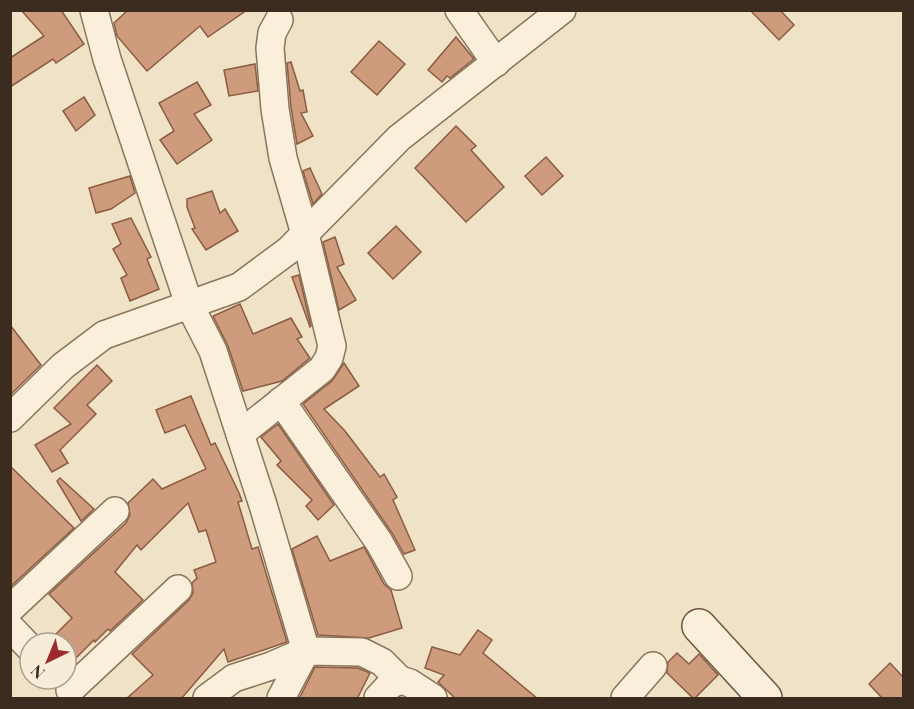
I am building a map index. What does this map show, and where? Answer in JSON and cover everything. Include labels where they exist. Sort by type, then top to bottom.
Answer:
[{"type":"street","points":[[94,10],[107,59],[189,304],[213,351],[306,651],[281,699]]},
{"type":"street","points":[[459,10],[496,63]]},
{"type":"street","points":[[10,418],[63,366],[104,335],[239,287],[289,250],[399,138],[562,10]]},
{"type":"street","points":[[240,434],[322,369],[329,358],[332,346],[305,234],[283,158],[275,109],[270,48],[272,33],[279,20]]},
{"type":"street","points":[[281,401],[379,542],[398,576]]},
{"type":"street","points":[[10,609],[115,511]]},
{"type":"street","points":[[78,681],[177,589]]},
{"type":"street","points":[[699,626],[765,699]]},
{"type":"street","points":[[207,699],[234,678],[306,651],[362,652],[382,662],[400,680],[410,683],[433,699]]},
{"type":"street","points":[[625,699],[653,666]]},
{"type":"street","points":[[378,699],[390,685],[400,680]]},
{"type":"building","points":[[21,10],[61,10],[84,44],[56,63],[53,59],[10,87],[10,58],[44,36]]},
{"type":"building","points":[[128,10],[247,10],[208,37],[200,26],[147,71],[117,36],[114,23]]},
{"type":"building","points":[[750,10],[780,10],[794,25],[779,40]]},
{"type":"building","points":[[456,37],[474,59],[450,78],[447,76],[442,82],[428,70]]},
{"type":"building","points":[[379,41],[405,64],[377,95],[351,72]]},
{"type":"building","points":[[291,62],[300,91],[303,90],[307,112],[301,113],[313,136],[297,144],[287,63]]},
{"type":"building","points":[[255,64],[258,91],[229,96],[224,70]]},
{"type":"building","points":[[197,82],[211,105],[194,114],[212,140],[177,164],[160,140],[174,131],[159,103]]},
{"type":"building","points":[[84,97],[95,115],[76,131],[63,111]]},
{"type":"building","points":[[456,126],[476,146],[471,150],[504,187],[466,222],[415,168]]},
{"type":"building","points":[[546,157],[563,176],[542,195],[525,176]]},
{"type":"building","points":[[310,168],[322,194],[313,204],[303,171]]},
{"type":"building","points":[[130,176],[135,193],[111,209],[96,213],[89,188]]},
{"type":"building","points":[[212,191],[220,213],[225,209],[238,231],[206,250],[192,229],[195,228],[187,207],[187,199]]},
{"type":"building","points":[[131,218],[151,257],[147,259],[159,289],[130,301],[121,278],[127,275],[113,249],[121,244],[112,224]]},
{"type":"building","points":[[396,226],[421,252],[393,279],[368,253]]},
{"type":"building","points":[[335,237],[344,264],[337,267],[356,300],[339,310],[323,242]]},
{"type":"building","points":[[299,275],[311,326],[310,327],[292,277]]},
{"type":"building","points":[[240,304],[253,334],[291,318],[302,337],[297,339],[310,358],[282,381],[243,391],[228,346],[213,316]]},
{"type":"building","points":[[10,325],[41,365],[10,395]]},
{"type":"building","points":[[344,363],[359,386],[324,409],[345,431],[380,477],[384,474],[397,497],[393,500],[415,550],[404,554],[303,404],[332,381]]},
{"type":"building","points":[[97,365],[112,381],[87,405],[96,414],[60,450],[68,463],[52,472],[35,445],[71,424],[54,408]]},
{"type":"building","points":[[191,396],[211,445],[215,443],[239,493],[242,501],[238,502],[252,549],[258,547],[287,642],[228,662],[224,649],[181,699],[126,699],[153,675],[132,654],[189,600],[193,593],[192,583],[197,578],[194,570],[216,562],[206,530],[199,532],[188,503],[141,550],[137,545],[115,572],[143,600],[110,631],[108,629],[78,656],[78,631],[59,631],[72,618],[49,594],[126,523],[130,515],[128,503],[153,479],[162,489],[206,469],[185,425],[165,433],[156,410]]},
{"type":"building","points":[[278,424],[334,505],[318,520],[306,506],[312,500],[277,465],[281,461],[261,437]]},
{"type":"building","points":[[10,466],[74,528],[10,587]]},
{"type":"building","points":[[60,478],[94,509],[81,521],[57,481]]},
{"type":"building","points":[[317,536],[330,561],[364,547],[384,584],[391,590],[402,628],[369,638],[318,635],[292,549]]},
{"type":"building","points":[[478,630],[492,640],[483,653],[538,699],[456,699],[438,682],[444,675],[425,668],[432,647],[460,655]]},
{"type":"building","points":[[677,653],[689,664],[699,654],[718,675],[694,699],[667,673],[668,662]]},
{"type":"building","points":[[890,663],[903,677],[903,699],[883,699],[869,684]]},
{"type":"building","points":[[315,667],[358,668],[370,673],[357,699],[299,699]]}]
